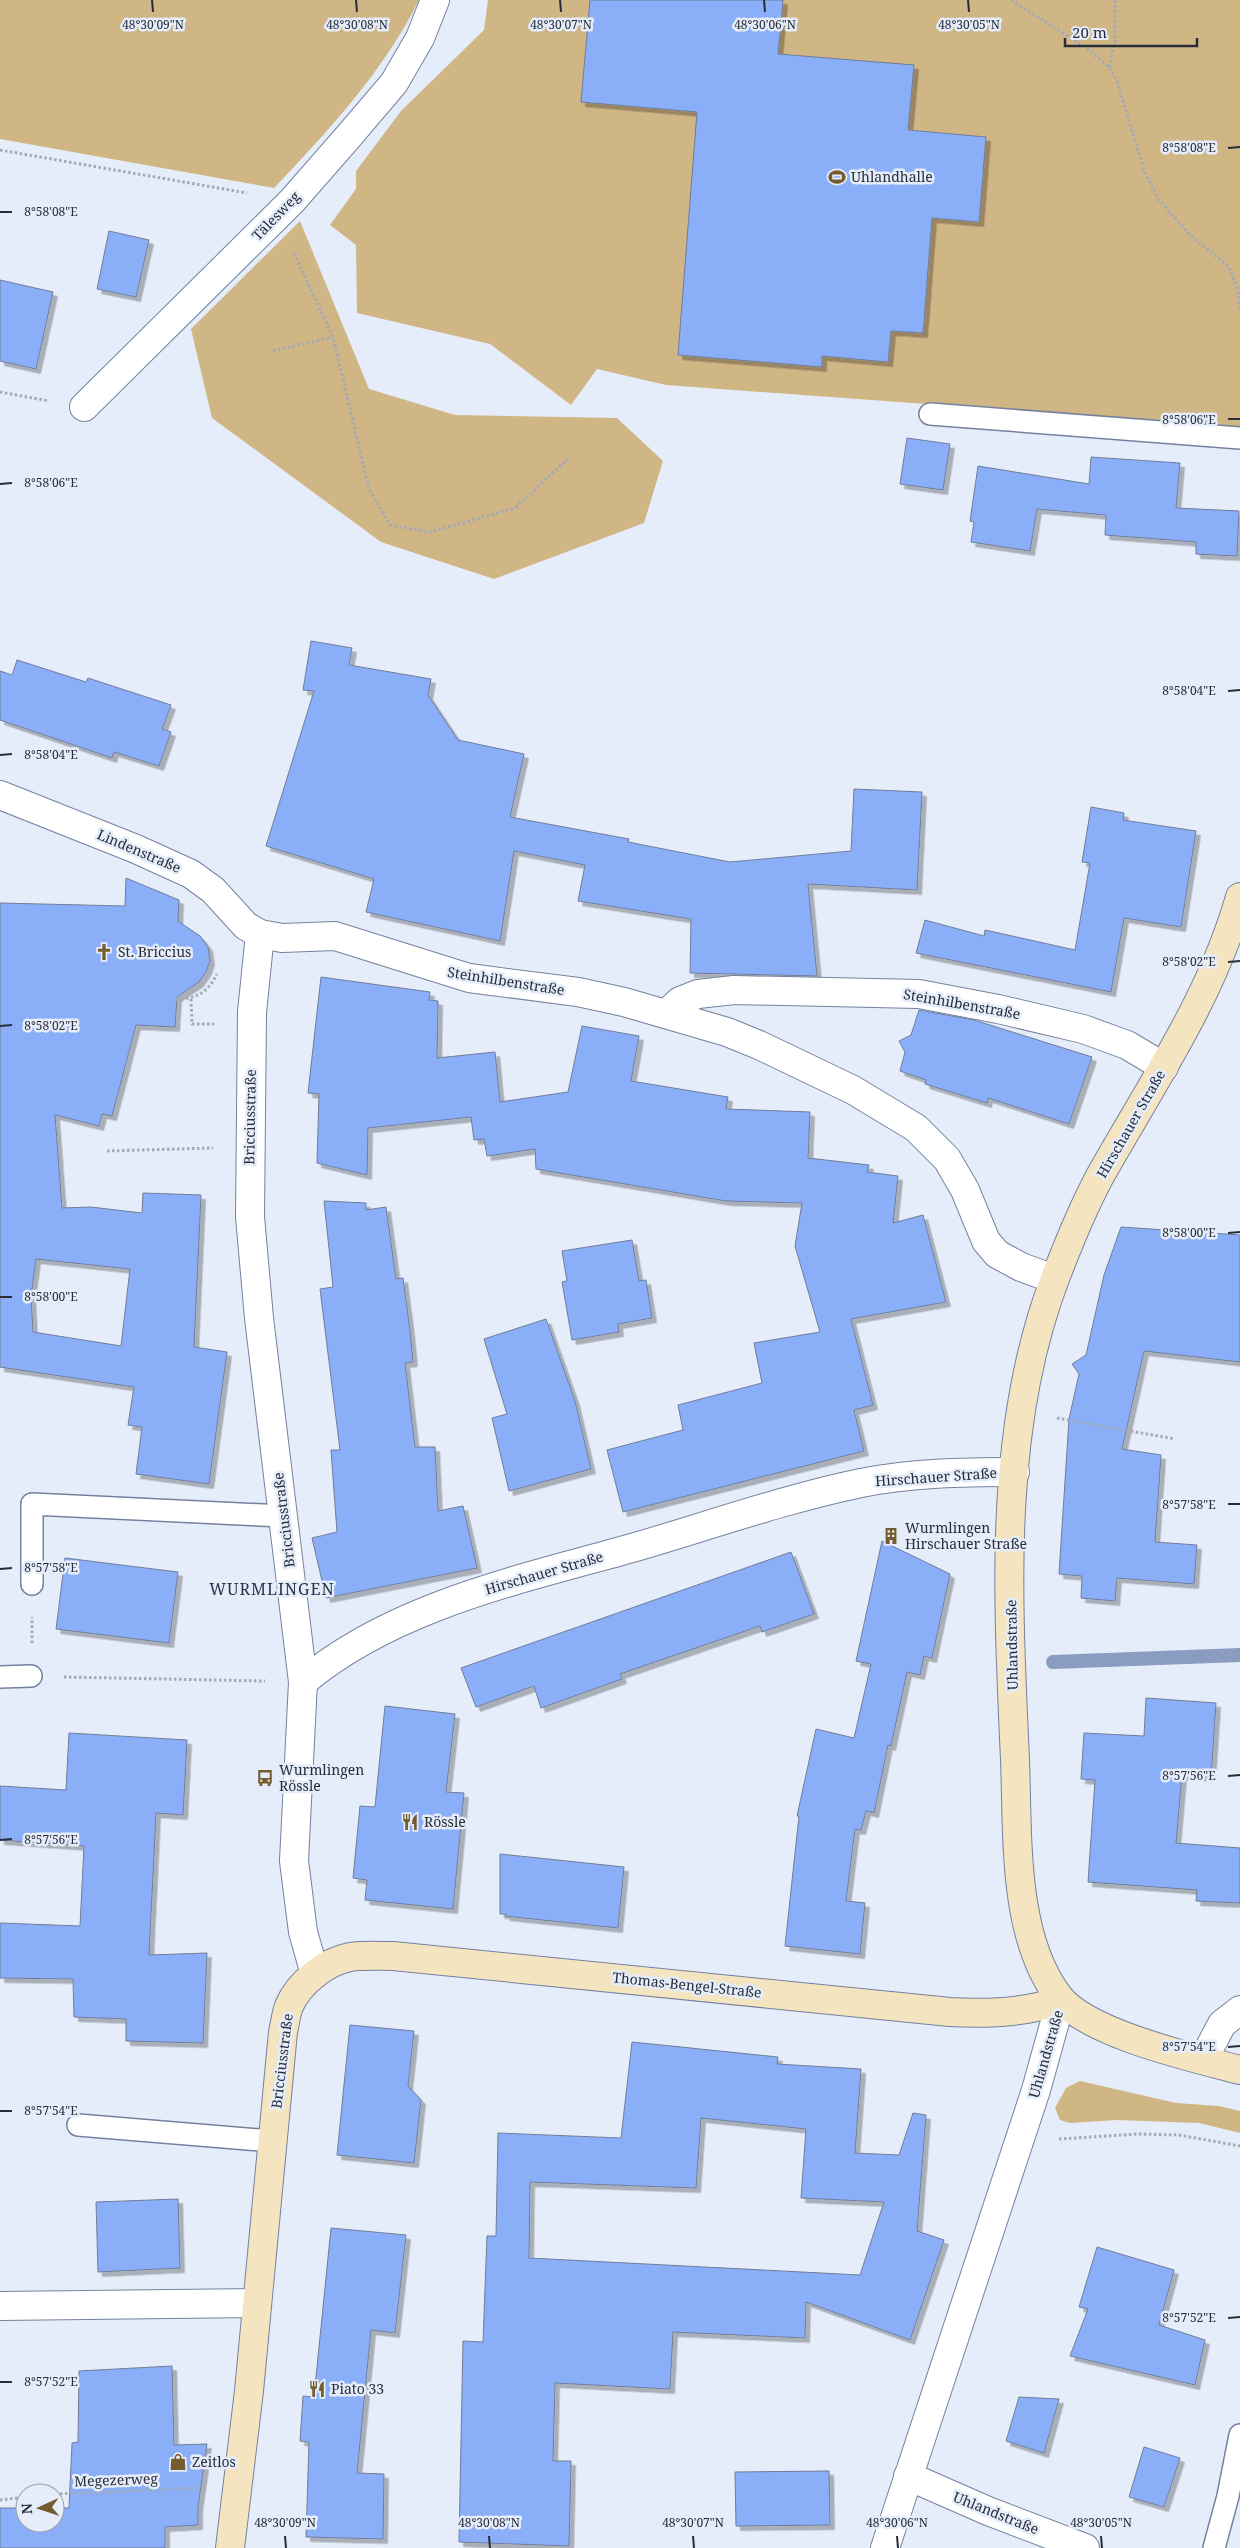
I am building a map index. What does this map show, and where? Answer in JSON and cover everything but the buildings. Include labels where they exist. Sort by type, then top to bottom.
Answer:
[{"type":"main road","name":"Hirschauer Straße","points":[[1015,1472],[1022,1411],[1033,1350],[1054,1279],[1075,1227],[1098,1180],[1164,1067],[1205,991],[1238,915]]},
{"type":"main road","name":"Uhlandstraße","points":[[1015,1472],[1011,1544],[1011,1632],[1022,1888],[1026,1921],[1034,1952],[1061,2000]]},
{"type":"main road","name":"Thomas-Bengel-Straße","points":[[315,1974],[331,1963],[350,1957],[393,1956],[950,2012],[999,2011],[1047,2006],[1061,2000]]},
{"type":"main road","name":"Bricciusstraße","points":[[230,2548],[257,2303],[283,2032],[289,2007],[299,1991],[315,1974]]},
{"type":"main road","points":[[1061,2000],[1084,2018],[1109,2030],[1240,2070]]},
{"type":"street","name":"Tälesweg","points":[[84,407],[285,209],[394,83],[420,38],[436,0]]},
{"type":"street","name":"Lindenstraße","points":[[0,795],[136,849],[191,874],[213,890],[246,926],[260,934]]},
{"type":"street","name":"Steinhilbenstraße","points":[[260,934],[282,938],[335,936],[468,978],[578,992],[666,1014],[727,1032],[759,1045],[853,1090],[916,1128],[950,1164],[964,1190],[986,1241],[997,1254],[1021,1267],[1054,1279]]},
{"type":"street","name":"Bricciusstraße","points":[[260,934],[252,1012],[249,1147],[250,1217],[303,1682],[294,1861],[302,1932],[315,1974]]},
{"type":"street","name":"Steinhilbenstraße","points":[[666,1014],[680,1001],[698,994],[734,990],[919,994],[998,1009],[1083,1029],[1127,1045],[1164,1067]]},
{"type":"street","name":"Hirschauer Straße","points":[[303,1682],[325,1664],[385,1630],[477,1592],[861,1483],[965,1472],[1015,1472]]},
{"type":"street","name":"Uhlandstraße","points":[[885,2548],[1020,2138],[1061,2000]]},
{"type":"street","points":[[1203,2060],[1222,2024],[1240,2010]]},
{"type":"street","points":[[0,2306],[257,2303]]},
{"type":"street","name":"Uhlandstraße","points":[[908,2476],[988,2511],[1085,2548]]},
{"type":"lane","points":[[930,414],[1240,438]]},
{"type":"lane","points":[[32,1584],[32,1504],[283,1516]]},
{"type":"lane","points":[[0,1677],[31,1676]]},
{"type":"lane","points":[[78,2125],[272,2141]]},
{"type":"lane","points":[[1214,2548],[1228,2496],[1240,2436]]},
{"type":"path","points":[[1011,0],[1086,48],[1108,67],[1117,81],[1144,170],[1158,199],[1190,235],[1210,249],[1228,268],[1238,290],[1240,309]]},
{"type":"path","points":[[1108,67],[1115,44],[1115,0]]},
{"type":"path","points":[[0,150],[285,209],[333,337],[369,489],[390,525],[430,532],[515,508],[570,457]]},
{"type":"path","points":[[273,351],[333,337]]},
{"type":"path","points":[[0,392],[84,407]]},
{"type":"path","points":[[191,999],[192,1024]]},
{"type":"path","points":[[107,1152],[249,1147]]},
{"type":"path","points":[[1022,1411],[1174,1439]]},
{"type":"path","points":[[62,1677],[303,1682]]},
{"type":"path","points":[[1020,2138],[1056,2139],[1138,2134],[1179,2135],[1240,2146]]},
{"type":"path","name":"Megezerweg","points":[[65,2494],[238,2487]]},
{"type":"path","points":[[0,2500],[15,2498]]},
{"type":"shaded area","points":[[0,0],[419,0],[405,26],[372,76],[315,145],[274,188],[0,139]]},
{"type":"shaded area","points":[[488,0],[1240,0],[1240,427],[666,385],[597,369],[571,405],[490,344],[357,313],[356,245],[330,225],[356,189],[356,171],[401,111],[484,30]]},
{"type":"shaded area","points":[[300,221],[369,389],[455,415],[617,418],[663,461],[644,523],[494,579],[381,542],[212,418],[191,329]]},
{"type":"shaded area","points":[[1080,2081],[1176,2103],[1219,2106],[1240,2111],[1240,2133],[1199,2123],[1117,2120],[1070,2123],[1060,2120],[1055,2108],[1066,2088]]},
{"type":"waterway","points":[[1053,1662],[1240,1655]]},
{"type":"place","name":"Uhlandhalle","points":[[837,177]]},
{"type":"place","name":"St. Briccius","points":[[104,952]]},
{"type":"place","name":"Wurmlingen Hirschauer Straße","points":[[891,1536]]},
{"type":"place","name":"Wurmlingen Rössle","points":[[265,1778]]},
{"type":"place","name":"Rössle","points":[[410,1822]]},
{"type":"place","name":"Piato 33","points":[[317,2389]]},
{"type":"place","name":"Zeitlos","points":[[178,2462]]},
{"type":"district","name":"WURMLINGEN","points":[[272,1589]]}]
